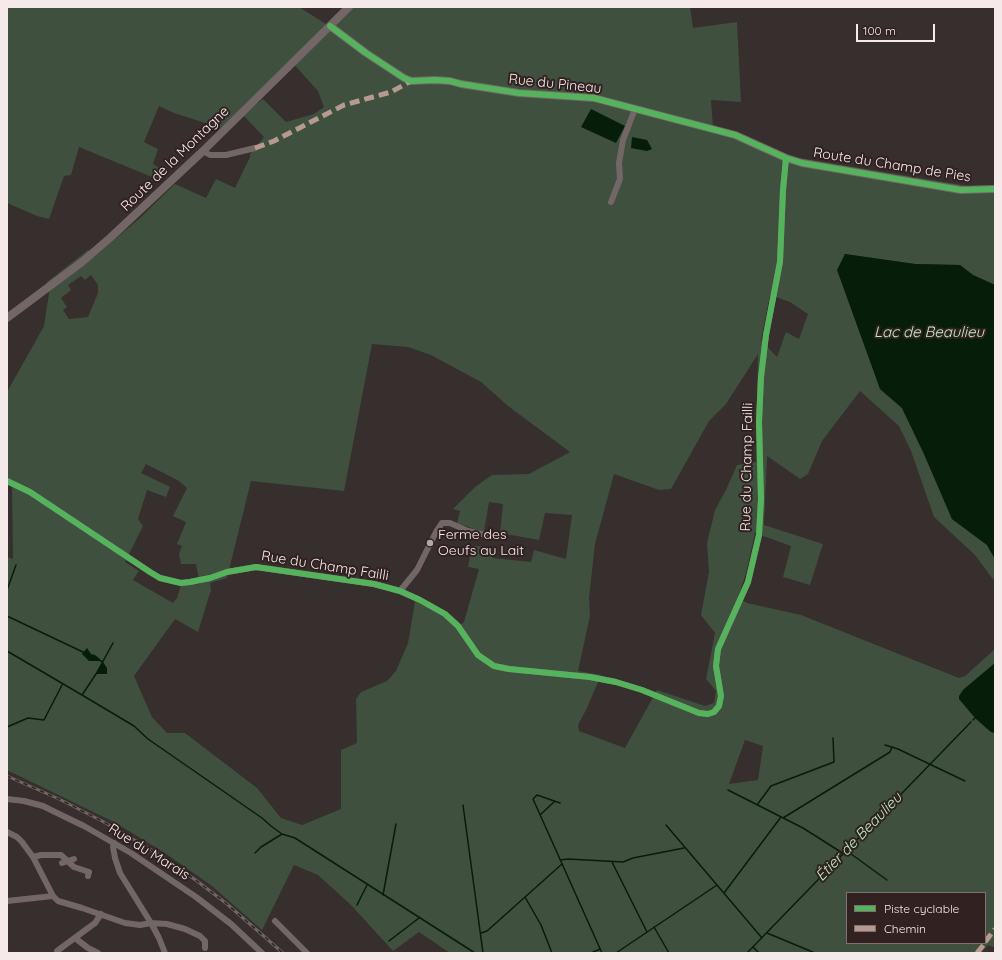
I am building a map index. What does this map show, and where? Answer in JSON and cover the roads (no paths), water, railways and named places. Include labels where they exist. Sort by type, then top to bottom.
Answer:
[{"type":"street","name":"Route de la Montagne","points":[[7,318],[100,246],[161,192],[349,7]]},
{"type":"street","name":"Rue du Pineau","points":[[330,26],[366,53],[410,81],[450,81],[519,93],[594,98],[735,135],[786,158]]},
{"type":"street","points":[[611,202],[620,179],[619,163],[623,140],[635,109]]},
{"type":"street","points":[[203,151],[210,155],[226,155],[255,148]]},
{"type":"street","name":"Route du Champ de Pies","points":[[786,158],[810,164],[961,190],[995,189]]},
{"type":"street","name":"Rue du Champ Failli","points":[[7,481],[30,492],[160,578],[171,581],[190,582],[210,578],[227,572],[256,567],[374,584],[400,591],[435,607],[458,626],[478,655],[494,666],[610,680],[642,690],[699,713],[708,714],[714,712],[719,706],[722,696],[716,666],[718,649],[748,582],[759,535],[761,499],[759,422],[761,377],[765,338],[780,262],[786,158]]},
{"type":"street","points":[[400,591],[417,570],[436,532],[442,524],[450,524],[468,531],[487,535]]},
{"type":"street","name":"Rue du Marais","points":[[7,799],[24,801],[43,806],[84,826],[114,843],[196,897],[230,924],[262,953]]},
{"type":"street","points":[[7,832],[17,837],[22,842],[33,857],[53,896],[58,901],[126,923],[140,925],[151,923],[166,924],[200,936],[205,941],[205,948]]},
{"type":"street","points":[[114,843],[113,847],[115,858],[120,873],[151,923],[165,953]]},
{"type":"street","points":[[33,857],[41,855],[61,855],[65,862],[89,872],[88,876]]},
{"type":"street","points":[[65,862],[74,859]]},
{"type":"street","points":[[7,901],[53,896]]},
{"type":"street","points":[[57,953],[56,951],[95,923],[101,914]]},
{"type":"street","points":[[275,921],[292,936],[307,953]]},
{"type":"street","points":[[75,938],[88,948],[98,953]]},
{"type":"water","points":[[591,109],[625,126],[616,143],[581,127]]},
{"type":"water","points":[[632,137],[647,140],[652,149],[647,151],[631,148]]},
{"type":"water","name":"Lac de Beaulieu","points":[[845,254],[915,264],[960,265],[973,275],[995,285],[995,559],[987,545],[952,519],[902,408],[880,389],[837,270]]},
{"type":"water","points":[[87,648],[91,654],[100,659],[99,661],[89,661],[82,654]]},
{"type":"water","points":[[103,662],[107,668],[107,674],[96,674]]},
{"type":"water","points":[[995,663],[994,733],[975,718],[959,699],[959,696],[963,690]]},
{"type":"waterway","points":[[7,590],[16,565]]},
{"type":"waterway","points":[[7,616],[85,653]]},
{"type":"waterway","points":[[82,695],[96,674],[113,643]]},
{"type":"waterway","points":[[7,651],[134,726],[148,739],[262,818],[282,834],[295,838],[475,953]]},
{"type":"waterway","points":[[99,660],[103,662]]},
{"type":"waterway","points":[[7,727],[28,718],[44,720],[62,685]]},
{"type":"waterway","name":"Étier de Beaulieu","points":[[747,953],[971,722]]},
{"type":"waterway","points":[[757,805],[771,786],[834,762],[833,738]]},
{"type":"waterway","points":[[885,745],[898,749],[965,781]]},
{"type":"waterway","points":[[783,818],[890,752],[892,747]]},
{"type":"waterway","points":[[728,790],[803,828],[844,854]]},
{"type":"waterway","points":[[560,803],[537,795],[533,799],[602,953]]},
{"type":"waterway","points":[[540,815],[555,801]]},
{"type":"waterway","points":[[463,805],[483,953]]},
{"type":"waterway","points":[[724,893],[781,817]]},
{"type":"waterway","points":[[383,895],[396,824]]},
{"type":"waterway","points":[[666,825],[762,938]]},
{"type":"waterway","points":[[255,853],[261,847],[282,834]]},
{"type":"waterway","points":[[560,860],[568,859],[623,862],[633,858],[684,848]]},
{"type":"waterway","points":[[847,851],[887,880]]},
{"type":"waterway","points":[[612,862],[647,932]]},
{"type":"waterway","points":[[481,933],[487,931],[562,864]]},
{"type":"waterway","points":[[357,905],[367,885]]},
{"type":"waterway","points":[[616,953],[717,885]]},
{"type":"waterway","points":[[525,897],[541,925],[552,953]]},
{"type":"waterway","points":[[389,941],[419,918]]},
{"type":"waterway","points":[[654,927],[669,953]]},
{"type":"waterway","points":[[767,933],[815,953]]},
{"type":"waterway","points":[[753,947],[759,953]]},
{"type":"waterway","points":[[591,953],[600,949]]},
{"type":"railway","points":[[7,776],[59,799],[102,821],[160,855],[227,904],[283,953]]},
{"type":"place","name":"Ferme des Oeufs au Lait","points":[[430,543]]}]
